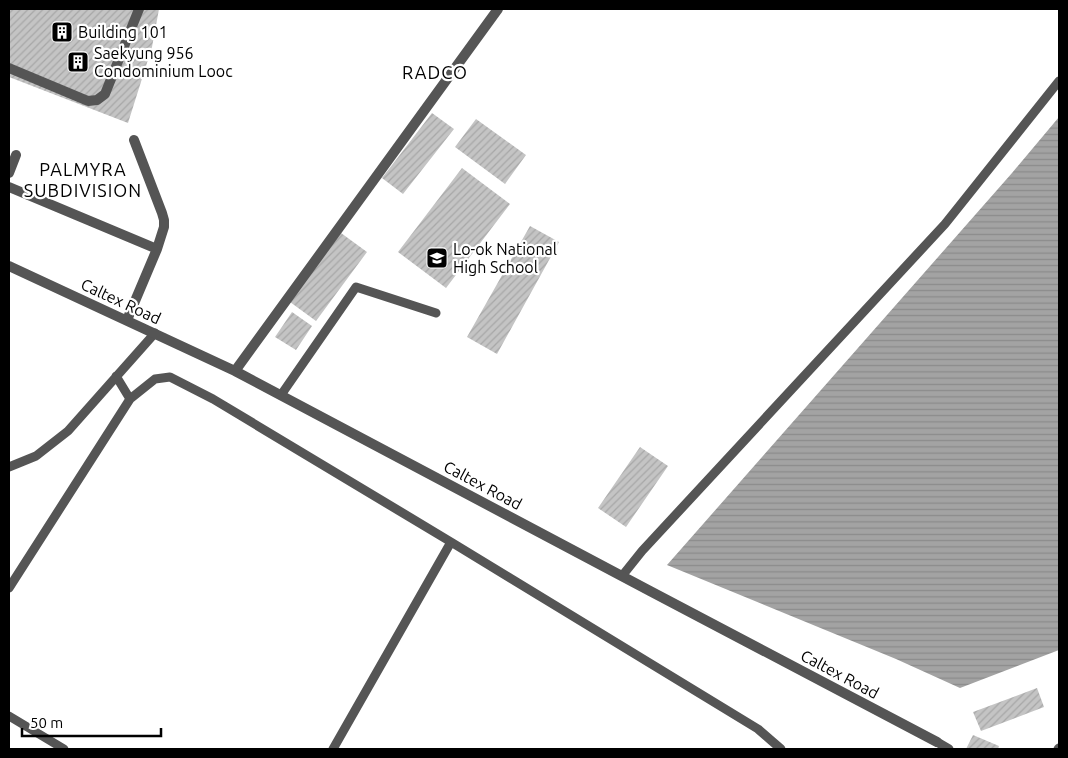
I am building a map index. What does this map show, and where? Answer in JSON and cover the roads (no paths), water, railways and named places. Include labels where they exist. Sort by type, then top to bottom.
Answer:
[{"type":"street","points":[[235,370],[498,9]]},
{"type":"street","points":[[9,68],[88,101],[97,100],[105,94],[136,10]]},
{"type":"street","points":[[126,320],[157,249],[164,227],[164,220],[134,140]]},
{"type":"street","points":[[9,173],[16,155]]},
{"type":"street","points":[[9,187],[157,249]]},
{"type":"street","name":"Caltex Road","points":[[9,266],[235,370],[937,742]]},
{"type":"lane","points":[[622,576],[649,543],[945,224],[1059,81]]},
{"type":"lane","points":[[281,395],[356,287],[436,313]]},
{"type":"lane","points":[[9,468],[36,456],[68,431],[155,332]]},
{"type":"lane","points":[[116,376],[130,399]]},
{"type":"lane","points":[[9,588],[130,399],[155,379],[170,377],[213,399],[451,542],[758,729],[781,749]]},
{"type":"lane","points":[[333,749],[451,542]]},
{"type":"lane","points":[[9,716],[64,749]]},
{"type":"lane","points":[[937,742],[949,749]]},
{"type":"place","name":"Building 101","points":[[62,32]]},
{"type":"place","name":"Saekyung 956 Condominium Looc","points":[[78,62]]},
{"type":"place","name":"Lo-ok National High School","points":[[437,258]]},
{"type":"district","name":"RADCO","points":[[435,72]]},
{"type":"district","name":"PALMYRA SUBDIVISION","points":[[83,179]]}]
